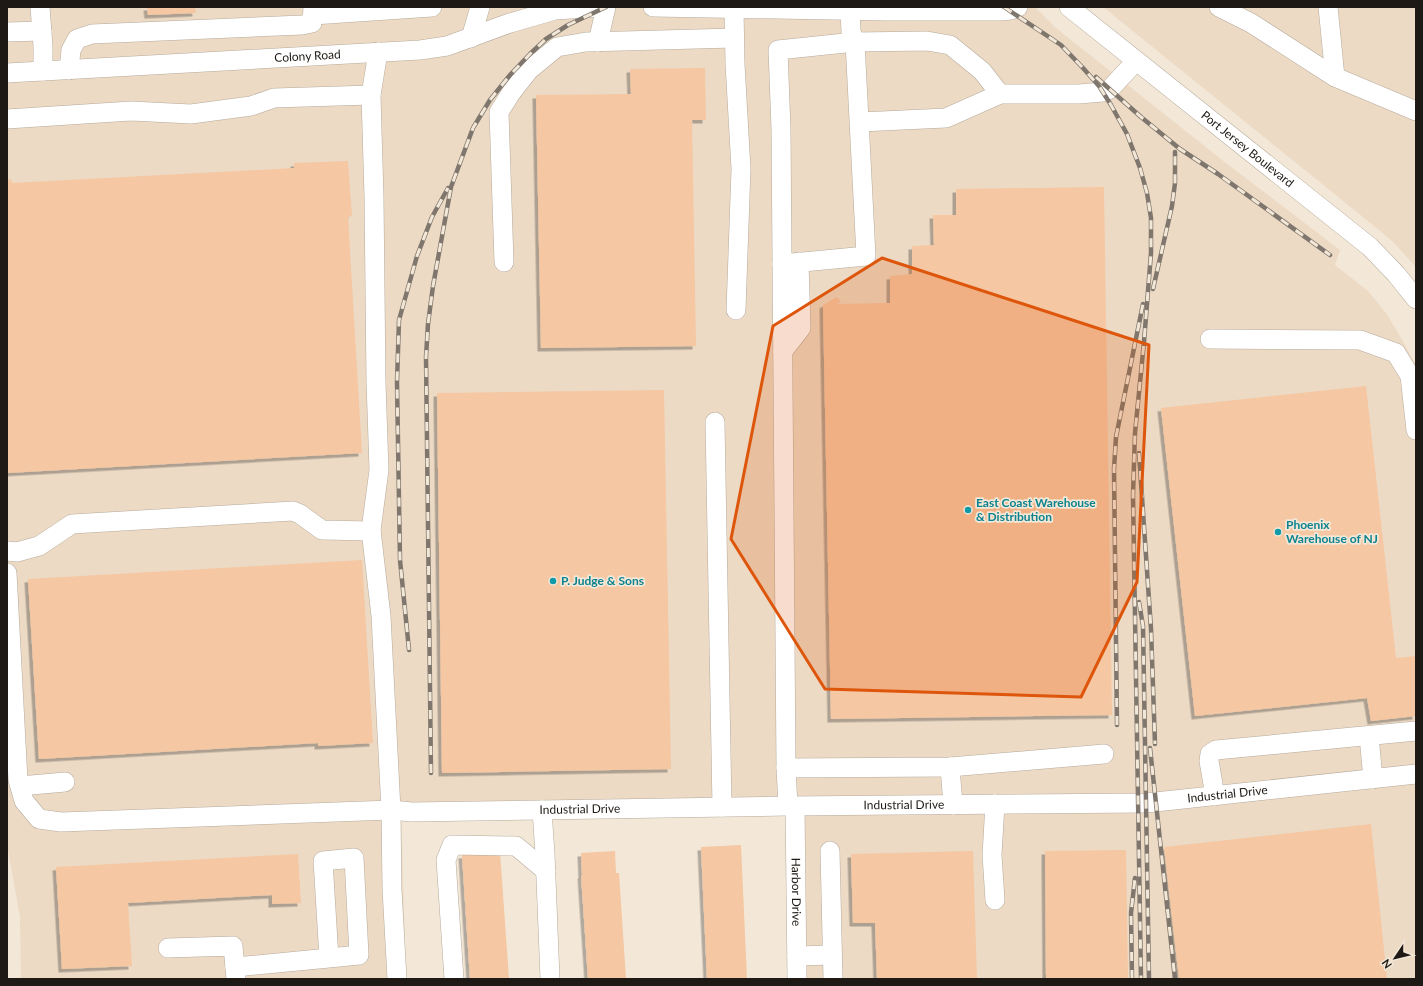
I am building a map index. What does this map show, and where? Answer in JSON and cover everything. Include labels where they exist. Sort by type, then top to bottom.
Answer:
[{"type":"street","points":[[40,7],[43,71]]},
{"type":"street","points":[[69,70],[71,50],[77,39],[92,34],[302,25],[312,23],[313,11],[432,7]]},
{"type":"street","points":[[471,38],[480,7]]},
{"type":"street","name":"Colony Road","points":[[7,73],[420,50],[447,46],[549,9],[602,7]]},
{"type":"street","points":[[598,42],[606,7]]},
{"type":"street","points":[[653,7],[850,9],[887,11],[1000,11],[1011,10],[1018,7]]},
{"type":"street","name":"Port Jersey Boulevard","points":[[1069,7],[1370,247],[1396,274],[1416,299]]},
{"type":"street","points":[[1219,7],[1250,15],[1335,77],[1416,111]]},
{"type":"street","points":[[1328,7],[1335,77]]},
{"type":"street","points":[[734,8],[735,64],[741,169],[736,310]]},
{"type":"street","points":[[790,263],[866,256],[855,42],[851,32],[850,9]]},
{"type":"street","points":[[7,32],[42,31]]},
{"type":"street","points":[[504,262],[499,112],[511,92],[529,70],[557,47],[586,42],[734,38]]},
{"type":"street","points":[[855,42],[926,41],[950,44],[982,71],[1000,94]]},
{"type":"street","name":"Harbor Drive","points":[[797,979],[791,806],[786,768],[783,351],[790,263],[781,129],[778,50],[855,42]]},
{"type":"street","points":[[378,52],[371,95],[378,470],[371,531],[381,616],[391,810],[392,889],[397,979]]},
{"type":"street","points":[[860,122],[946,118],[1000,94],[1079,94],[1103,92],[1110,89],[1136,61]]},
{"type":"street","points":[[7,119],[131,110],[191,114],[251,106],[274,98],[371,95]]},
{"type":"street","points":[[1210,339],[1360,340],[1396,353],[1410,376],[1416,430]]},
{"type":"street","points":[[715,422],[722,807]]},
{"type":"street","points":[[7,551],[17,552],[40,546],[72,524],[293,511],[300,514],[322,530],[371,531]]},
{"type":"street","name":"Industrial Drive","points":[[7,573],[18,772],[24,801],[39,820],[61,822],[391,810],[412,812],[953,804],[1146,803],[1416,774]]},
{"type":"street","points":[[1215,796],[1209,761],[1210,754],[1216,750],[1416,731]]},
{"type":"street","points":[[1369,736],[1373,778]]},
{"type":"street","points":[[786,768],[950,767],[1104,754]]},
{"type":"street","points":[[950,767],[953,804]]},
{"type":"street","points":[[20,786],[65,782]]},
{"type":"street","points":[[995,804],[992,855],[995,900]]},
{"type":"street","points":[[542,810],[550,979]]},
{"type":"street","points":[[454,979],[446,860],[452,845],[516,846],[546,871]]},
{"type":"street","points":[[830,851],[833,979]]},
{"type":"street","points":[[168,948],[234,946],[235,973],[328,958],[359,955],[354,858],[324,861],[328,958]]},
{"type":"street","points":[[797,956],[832,955]]},
{"type":"highlighted area","points":[[882,258],[1149,345],[1137,582],[1081,697],[825,689],[731,539],[773,326]]},
{"type":"shaded area","points":[[7,7],[1035,7],[1056,28],[1226,163],[1340,250],[1335,265],[1368,291],[1386,313],[1416,365],[1416,979],[794,979],[790,807],[401,812],[406,979],[21,979],[20,917],[7,845]]},
{"type":"shaded area","points":[[1103,7],[1416,7],[1416,267],[1393,242],[1379,230]]},
{"type":"building","points":[[147,7],[195,7],[196,13],[148,15]]},
{"type":"building","points":[[705,68],[706,120],[692,120],[696,346],[541,348],[536,95],[631,94],[630,69]]},
{"type":"building","points":[[348,161],[352,216],[348,217],[362,453],[7,473],[7,180],[11,179],[12,183],[294,168],[294,163]]},
{"type":"building","name":"East Coast Warehouse & Distribution","points":[[1104,187],[1112,715],[831,719],[823,305],[837,297],[841,302],[836,304],[890,303],[890,276],[912,274],[912,246],[934,245],[933,215],[956,215],[956,189]]},
{"type":"building","name":"Phoenix Warehouse of NJ","points":[[1366,386],[1396,658],[1416,656],[1416,716],[1371,721],[1367,698],[1195,716],[1161,408]]},
{"type":"building","name":"P. Judge & Sons","points":[[664,390],[671,769],[442,773],[437,393]]},
{"type":"building","points":[[362,560],[373,743],[318,746],[318,743],[39,759],[28,579]]},
{"type":"building","points":[[1371,824],[1387,979],[1179,979],[1164,847]]},
{"type":"building","points":[[741,845],[747,979],[707,979],[701,847]]},
{"type":"building","points":[[1126,850],[1128,979],[1046,979],[1045,851]]},
{"type":"building","points":[[615,851],[616,873],[619,873],[626,979],[588,979],[581,875],[581,853]]},
{"type":"building","points":[[973,851],[977,979],[877,979],[875,923],[853,923],[851,854]]},
{"type":"building","points":[[500,852],[509,979],[470,979],[462,855]]},
{"type":"building","points":[[298,854],[301,903],[272,904],[272,895],[128,903],[132,966],[62,969],[56,867]]},
{"type":"railway","points":[[431,773],[426,357],[428,324],[433,286],[451,187],[473,128],[490,100],[510,75],[546,39],[568,25],[606,7]]},
{"type":"railway","points":[[1004,7],[1061,45],[1099,86],[1127,134],[1140,168],[1147,193],[1151,218],[1151,253],[1135,433],[1133,495],[1141,979]]},
{"type":"railway","points":[[1096,77],[1180,149],[1218,174],[1330,255]]},
{"type":"railway","points":[[1153,289],[1172,206],[1175,183],[1175,152]]},
{"type":"railway","points":[[409,650],[400,560],[397,382],[399,320],[417,256],[432,217],[448,188]]},
{"type":"railway","points":[[1117,725],[1114,469],[1116,437],[1143,304]]},
{"type":"railway","points":[[1139,453],[1151,629],[1155,744]]},
{"type":"railway","points":[[1139,602],[1143,626],[1149,979]]},
{"type":"railway","points":[[1150,748],[1175,979]]},
{"type":"railway","points":[[1132,979],[1131,913],[1135,878]]},
{"type":"place","name":"East Coast Warehouse & Distribution","points":[[968,510]]},
{"type":"place","name":"Phoenix Warehouse of NJ","points":[[1278,532]]},
{"type":"place","name":"P. Judge & Sons","points":[[553,581]]}]
